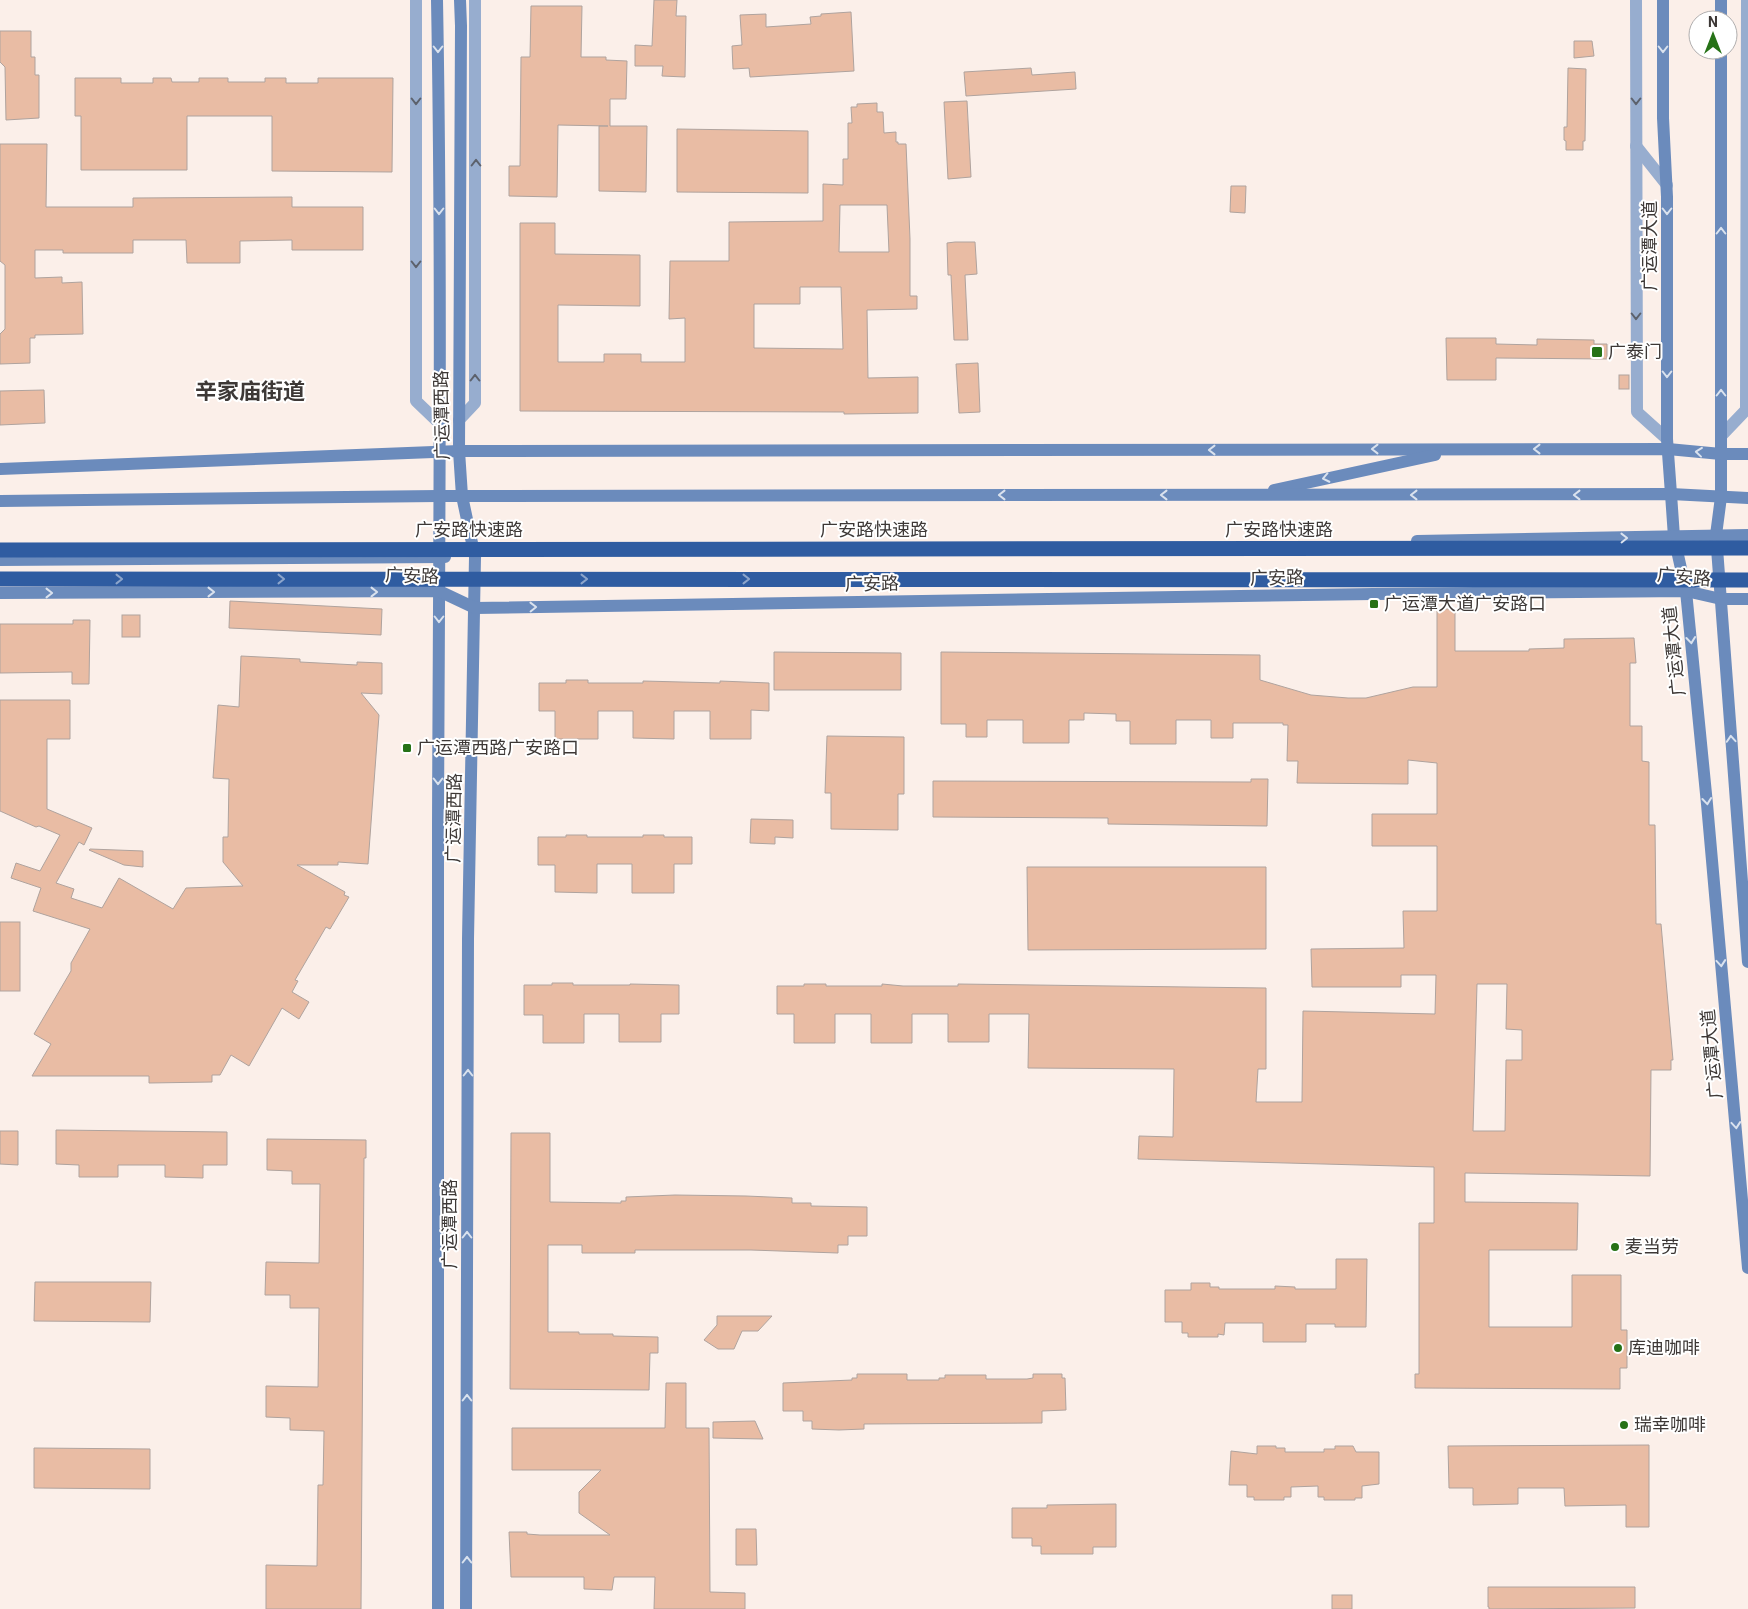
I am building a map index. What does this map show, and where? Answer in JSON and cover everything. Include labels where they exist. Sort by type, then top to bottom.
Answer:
[{"type":"highway","name":"广安路快速路","points":[[0,550],[1748,548]]},
{"type":"highway","points":[[0,578],[1748,580]]},
{"type":"main road","name":"广运潭西路","points":[[438,0],[440,424],[438,496],[440,557],[438,1609]]},
{"type":"main road","name":"广运潭西路","points":[[460,0],[462,26],[458,450],[462,496],[475,557],[468,940],[466,1609]]},
{"type":"main road","name":"广运潭大道","points":[[1663,0],[1668,444],[1671,494],[1674,537],[1686,591],[1748,1268]]},
{"type":"main road","points":[[1721,60],[1721,497],[1716,535],[1748,962]]},
{"type":"main road","points":[[0,469],[458,450],[1459,449],[1668,444],[1721,454],[1748,454]]},
{"type":"main road","points":[[1250,495],[1459,449]]},
{"type":"main road","points":[[0,501],[438,496],[1671,494],[1748,498]]},
{"type":"main road","points":[[0,560],[475,557],[1748,535]]},
{"type":"main road","name":"广安路","points":[[0,594],[439,591],[475,608],[1686,591],[1721,599],[1748,599]]},
{"type":"street","points":[[416,0],[416,401],[440,424]]},
{"type":"street","points":[[459,420],[475,402],[475,0]]},
{"type":"street","points":[[1636,0],[1637,412],[1668,444]]},
{"type":"street","points":[[1721,436],[1746,410],[1747,0]]},
{"type":"street","points":[[1636,146],[1666,185]]},
{"type":"building","points":[[654,0],[677,0],[676,16],[686,16],[685,77],[662,76],[663,66],[635,66],[635,45],[652,46]]},
{"type":"building","points":[[531,6],[582,6],[581,57],[606,57],[606,60],[627,61],[626,99],[610,99],[610,126],[647,126],[646,192],[599,191],[599,126],[608,126],[558,125],[557,197],[509,196],[509,166],[520,166],[521,57],[530,57]]},
{"type":"building","points":[[851,12],[854,71],[750,77],[749,68],[733,69],[732,46],[742,45],[740,15],[766,14],[766,27],[811,24],[810,17],[821,16],[821,14]]},
{"type":"building","points":[[0,31],[31,31],[31,57],[35,57],[35,75],[39,75],[39,118],[6,120],[5,67],[0,62]]},
{"type":"building","points":[[1574,41],[1592,41],[1594,56],[1574,58]]},
{"type":"building","points":[[1031,68],[1032,75],[1075,72],[1076,89],[966,96],[964,72]]},
{"type":"building","points":[[1568,68],[1586,69],[1585,141],[1583,141],[1583,150],[1566,150],[1566,141],[1564,140],[1564,127],[1567,127]]},
{"type":"building","points":[[75,78],[121,78],[121,83],[153,83],[153,78],[171,78],[172,82],[199,82],[199,78],[228,78],[228,82],[265,82],[265,78],[286,78],[286,83],[318,83],[318,78],[393,78],[392,172],[272,171],[272,116],[187,116],[187,170],[81,170],[81,116],[75,116]]},
{"type":"building","points":[[967,101],[971,177],[948,179],[944,102]]},
{"type":"building","points":[[877,103],[877,112],[883,112],[884,133],[896,132],[896,142],[898,144],[906,144],[910,296],[917,296],[917,309],[867,310],[868,378],[918,377],[918,413],[520,411],[520,223],[555,223],[555,254],[640,255],[640,306],[558,305],[558,362],[604,362],[604,354],[641,354],[641,362],[685,362],[685,318],[669,319],[670,261],[729,261],[729,222],[823,221],[823,184],[843,185],[843,159],[848,159],[848,123],[852,123],[851,107],[857,107],[857,104]],"holes":[[[840,205],[887,205],[889,252],[839,252]],[[800,287],[841,287],[843,349],[754,348],[754,304],[800,304]]]},
{"type":"building","points":[[677,129],[808,131],[808,193],[677,192]]},
{"type":"building","points":[[0,144],[47,144],[46,207],[133,207],[133,198],[292,197],[292,207],[363,207],[363,250],[292,250],[292,240],[240,241],[240,263],[187,263],[186,240],[133,240],[133,253],[63,253],[63,250],[35,250],[35,278],[62,277],[62,283],[82,282],[83,334],[35,335],[35,338],[30,338],[30,363],[0,364],[0,334],[5,329],[5,265],[0,261]]},
{"type":"building","points":[[1231,186],[1246,186],[1245,213],[1230,212]]},
{"type":"building","points":[[975,242],[977,274],[965,275],[968,340],[954,340],[951,275],[948,275],[947,243]]},
{"type":"building","points":[[1446,338],[1496,338],[1496,344],[1537,345],[1537,339],[1594,340],[1594,344],[1607,344],[1607,359],[1496,358],[1496,380],[1447,380]]},
{"type":"building","points":[[978,363],[980,412],[959,413],[956,364]]},
{"type":"building","points":[[1619,375],[1629,375],[1629,389],[1619,389]]},
{"type":"building","points":[[44,390],[45,423],[0,425],[0,391]]},
{"type":"building","points":[[230,601],[382,609],[381,635],[229,628]]},
{"type":"building","points":[[1437,609],[1455,609],[1455,651],[1529,651],[1529,649],[1564,648],[1564,639],[1634,638],[1636,663],[1630,663],[1630,726],[1642,726],[1642,761],[1649,762],[1649,825],[1655,825],[1656,924],[1661,924],[1673,1060],[1671,1060],[1671,1070],[1651,1070],[1650,1176],[1465,1173],[1465,1202],[1578,1203],[1577,1250],[1489,1250],[1489,1327],[1572,1327],[1572,1275],[1621,1275],[1621,1330],[1627,1330],[1627,1368],[1620,1368],[1620,1389],[1415,1388],[1415,1374],[1419,1374],[1419,1223],[1434,1223],[1434,1167],[1138,1159],[1139,1136],[1173,1137],[1174,1069],[1028,1068],[1029,1014],[989,1014],[989,1042],[948,1042],[948,1014],[912,1014],[912,1043],[871,1043],[871,1014],[835,1014],[835,1043],[794,1043],[794,1014],[777,1014],[777,986],[804,986],[804,984],[826,984],[826,986],[882,986],[882,984],[958,986],[958,984],[1266,988],[1266,1069],[1258,1069],[1256,1102],[1302,1102],[1303,1011],[1435,1014],[1436,975],[1401,975],[1401,987],[1312,987],[1311,949],[1404,948],[1403,911],[1437,911],[1437,846],[1372,846],[1372,814],[1437,814],[1437,763],[1408,760],[1408,784],[1297,783],[1298,761],[1287,761],[1288,725],[1283,725],[1283,723],[1233,723],[1233,738],[1211,738],[1211,720],[1176,720],[1176,744],[1130,744],[1130,721],[1116,721],[1116,714],[1084,713],[1084,720],[1069,720],[1069,743],[1023,743],[1023,720],[987,720],[987,737],[966,737],[966,724],[941,724],[941,652],[1260,655],[1260,680],[1311,695],[1366,698],[1413,687],[1437,687]],"holes":[[[1477,984],[1507,984],[1506,1029],[1522,1030],[1522,1060],[1506,1060],[1505,1131],[1473,1131]]]},
{"type":"building","points":[[122,615],[140,615],[140,637],[122,637]]},
{"type":"building","points":[[73,620],[90,620],[89,684],[72,684],[72,672],[0,673],[0,624],[73,624]]},
{"type":"building","points":[[774,652],[901,653],[901,690],[774,690]]},
{"type":"building","points":[[241,656],[300,659],[300,662],[357,665],[357,662],[382,663],[382,694],[361,693],[379,715],[368,864],[338,862],[338,865],[297,865],[345,892],[344,895],[349,897],[330,929],[326,927],[295,980],[298,981],[292,992],[309,1002],[299,1019],[282,1008],[249,1066],[231,1055],[220,1075],[212,1075],[212,1082],[149,1083],[149,1076],[32,1076],[51,1044],[34,1034],[71,971],[71,963],[90,929],[33,911],[41,888],[11,878],[16,863],[40,871],[60,835],[0,811],[0,700],[70,700],[70,739],[47,739],[47,809],[92,828],[84,845],[79,842],[56,883],[74,889],[71,898],[102,908],[119,878],[173,909],[186,888],[243,886],[223,862],[223,837],[228,837],[229,779],[213,778],[218,705],[239,707]]},
{"type":"building","points":[[566,680],[588,680],[588,683],[643,683],[643,681],[720,683],[720,681],[769,683],[769,711],[751,710],[751,739],[710,739],[710,711],[674,711],[674,739],[633,738],[633,711],[598,711],[598,739],[555,739],[555,711],[539,711],[539,683],[566,683]]},
{"type":"building","points":[[827,736],[904,737],[904,794],[898,794],[898,830],[831,829],[831,793],[825,793]]},
{"type":"building","points":[[1251,779],[1268,779],[1267,826],[1108,824],[1108,818],[933,817],[933,781],[1251,782]]},
{"type":"building","points":[[751,819],[793,820],[793,838],[775,837],[775,844],[750,843]]},
{"type":"building","points":[[566,835],[587,835],[587,837],[664,835],[664,837],[692,837],[692,864],[674,864],[674,893],[632,893],[632,864],[597,864],[597,893],[555,892],[555,865],[538,865],[538,837],[566,837]]},
{"type":"building","points":[[90,849],[143,851],[143,867],[124,865]]},
{"type":"building","points":[[1027,867],[1266,867],[1266,949],[1028,950]]},
{"type":"building","points":[[0,922],[20,922],[20,991],[0,991]]},
{"type":"building","points":[[552,983],[573,983],[573,985],[679,985],[679,1014],[661,1014],[661,1042],[619,1042],[619,1014],[584,1014],[584,1043],[543,1043],[543,1015],[524,1015],[524,985],[552,985]]},
{"type":"building","points":[[56,1130],[227,1132],[227,1165],[203,1165],[203,1178],[165,1177],[165,1165],[118,1165],[118,1177],[79,1177],[79,1165],[56,1164]]},
{"type":"building","points":[[0,1131],[18,1131],[18,1165],[0,1164]]},
{"type":"building","points":[[511,1133],[550,1133],[550,1202],[621,1203],[621,1201],[626,1201],[626,1197],[675,1195],[792,1198],[792,1203],[811,1203],[811,1206],[867,1207],[867,1236],[848,1236],[848,1245],[838,1245],[838,1253],[751,1250],[635,1250],[635,1253],[582,1253],[582,1245],[548,1245],[548,1332],[658,1337],[658,1353],[650,1353],[649,1390],[510,1389]]},
{"type":"building","points":[[267,1139],[366,1140],[366,1158],[364,1158],[361,1609],[266,1609],[266,1565],[317,1566],[318,1485],[323,1485],[324,1431],[290,1430],[290,1418],[266,1417],[266,1386],[318,1387],[319,1308],[290,1308],[290,1295],[265,1295],[266,1262],[319,1263],[320,1184],[292,1184],[292,1171],[267,1170]]},
{"type":"building","points":[[1336,1259],[1367,1259],[1366,1327],[1335,1327],[1335,1324],[1306,1324],[1306,1342],[1263,1342],[1263,1323],[1225,1323],[1224,1335],[1218,1334],[1218,1337],[1188,1337],[1188,1333],[1182,1333],[1182,1322],[1165,1322],[1165,1290],[1191,1290],[1191,1283],[1210,1283],[1210,1287],[1219,1287],[1219,1289],[1275,1289],[1275,1286],[1295,1287],[1295,1289],[1336,1289]]},
{"type":"building","points":[[35,1282],[151,1282],[150,1322],[34,1321]]},
{"type":"building","points":[[717,1316],[772,1316],[758,1331],[742,1331],[734,1349],[718,1349],[704,1340],[717,1325]]},
{"type":"building","points":[[857,1374],[907,1374],[907,1380],[939,1380],[939,1378],[945,1378],[945,1375],[986,1375],[986,1379],[1027,1379],[1033,1378],[1033,1374],[1062,1374],[1062,1378],[1065,1378],[1066,1410],[1042,1411],[1042,1423],[864,1424],[864,1429],[839,1430],[812,1429],[812,1421],[803,1421],[803,1411],[783,1411],[783,1383],[852,1380],[852,1378],[857,1378]]},
{"type":"building","points":[[666,1383],[686,1383],[686,1428],[709,1428],[710,1592],[745,1593],[745,1609],[654,1609],[655,1577],[614,1577],[612,1590],[584,1589],[584,1577],[511,1577],[509,1532],[527,1532],[527,1534],[540,1535],[610,1535],[579,1513],[579,1492],[601,1470],[512,1470],[512,1428],[665,1428]]},
{"type":"building","points":[[755,1421],[763,1439],[713,1438],[713,1422]]},
{"type":"building","points":[[1649,1445],[1649,1527],[1626,1527],[1626,1505],[1565,1506],[1564,1488],[1518,1488],[1518,1504],[1473,1505],[1473,1488],[1449,1488],[1448,1446]]},
{"type":"building","points":[[1257,1446],[1276,1446],[1276,1448],[1285,1448],[1285,1452],[1324,1452],[1324,1449],[1335,1449],[1335,1446],[1353,1446],[1356,1452],[1379,1452],[1379,1484],[1362,1486],[1362,1498],[1355,1498],[1355,1500],[1324,1500],[1324,1497],[1318,1497],[1318,1486],[1291,1487],[1291,1497],[1284,1497],[1284,1500],[1254,1500],[1254,1497],[1247,1497],[1247,1485],[1229,1485],[1231,1451],[1257,1454]]},
{"type":"building","points":[[34,1448],[150,1449],[150,1489],[34,1488]]},
{"type":"building","points":[[1116,1504],[1116,1547],[1093,1547],[1093,1554],[1041,1554],[1041,1546],[1032,1546],[1032,1538],[1012,1538],[1012,1508],[1047,1508],[1047,1505]]},
{"type":"building","points":[[736,1529],[756,1529],[757,1565],[736,1565]]},
{"type":"building","points":[[1488,1587],[1635,1587],[1635,1608],[1489,1609]]},
{"type":"building","points":[[1332,1595],[1352,1595],[1352,1609],[1332,1609]]},
{"type":"place","name":"广泰门","points":[[1597,352]]},
{"type":"place","name":"广运潭大道广安路口","points":[[1374,604]]},
{"type":"place","name":"广运潭西路广安路口","points":[[407,748]]},
{"type":"place","name":"麦当劳","points":[[1615,1247]]},
{"type":"place","name":"库迪咖啡","points":[[1618,1348]]},
{"type":"place","name":"瑞幸咖啡","points":[[1624,1425]]},
{"type":"district","name":"辛家庙街道","points":[[250,391]]}]
